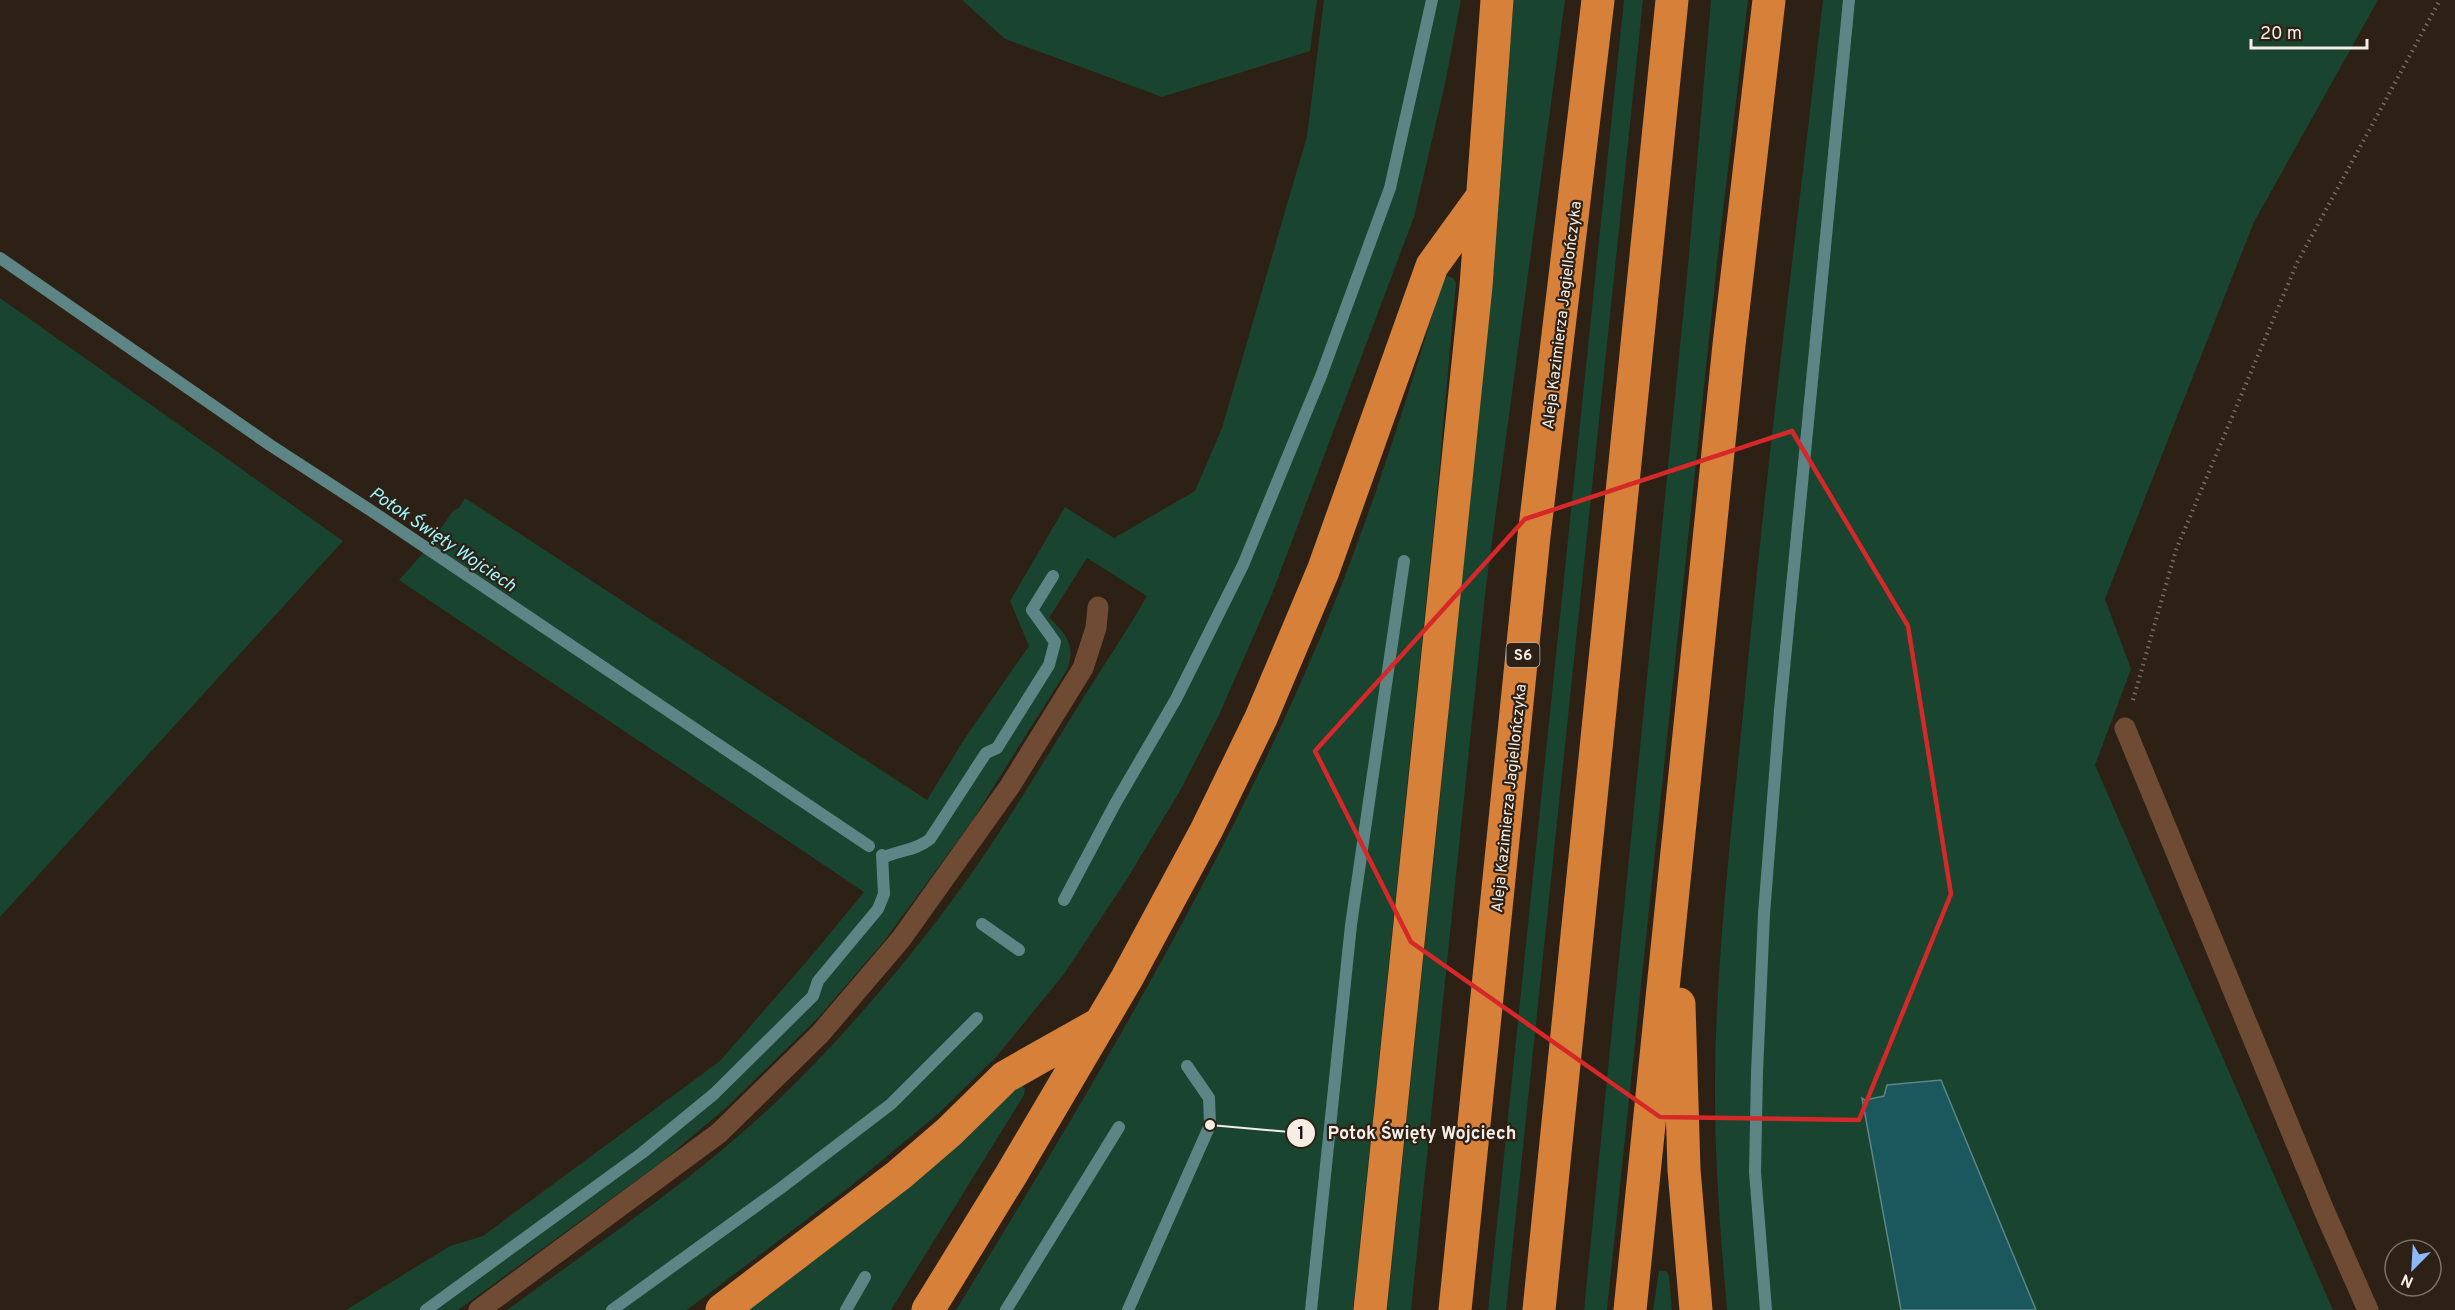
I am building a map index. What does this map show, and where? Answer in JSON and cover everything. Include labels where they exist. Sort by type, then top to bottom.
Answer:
[{"type":"highway","points":[[1370,1310],[1476,286],[1497,0]]},
{"type":"highway","name":"Aleja Kazimierza Jagiellończyka","points":[[1455,1310],[1534,536],[1598,0]]},
{"type":"highway","points":[[1539,1310],[1672,0]]},
{"type":"highway","points":[[1630,1310],[1729,345],[1769,0]]},
{"type":"highway","points":[[928,1310],[1101,1023],[1197,848],[1261,718],[1323,571],[1432,266],[1482,197]]},
{"type":"highway","points":[[1675,874],[1684,1170],[1696,1310]]},
{"type":"highway","points":[[722,1310],[899,1175],[949,1132],[1005,1077],[1101,1023]]},
{"type":"lane","points":[[479,1310],[719,1133],[820,1034],[901,939],[1010,786],[1083,668],[1096,628],[1098,607]]},
{"type":"lane","points":[[2125,728],[2323,1208],[2368,1310]]},
{"type":"path","points":[[2125,728],[2176,550],[2296,263],[2440,0]]},
{"type":"highlighted area","points":[[1792,431],[1908,626],[1951,894],[1859,1120],[1660,1117],[1411,942],[1315,751],[1525,519]]},
{"type":"green space","points":[[962,0],[1317,0],[1310,51],[1162,97],[1005,39]]},
{"type":"green space","points":[[1324,0],[1461,0],[1445,84],[1414,217],[1272,594],[1219,715],[1181,789],[1127,879],[1064,974],[997,1056],[938,1114],[852,1185],[687,1310],[507,1310],[643,1212],[742,1133],[799,1080],[873,999],[920,942],[994,841],[1147,596],[1087,558],[1049,618],[1068,641],[1071,654],[1067,670],[972,821],[885,940],[818,1018],[728,1106],[663,1161],[458,1310],[346,1310],[450,1246],[483,1236],[720,1061],[864,892],[399,580],[425,551],[465,498],[927,800],[965,738],[1029,646],[1010,601],[1065,507],[1114,538],[1195,491],[1222,428],[1307,136]]},
{"type":"green space","points":[[1514,0],[1565,0],[1486,586],[1411,1310],[1387,1310],[1446,740]]},
{"type":"green space","points":[[1624,0],[1643,0],[1506,1310],[1488,1310]]},
{"type":"green space","points":[[1711,0],[1748,0],[1718,253],[1607,1310],[1584,1310],[1688,266]]},
{"type":"green space","points":[[1823,0],[2378,0],[2254,222],[2105,599],[2131,669],[2095,765],[2333,1310],[1727,1310],[1715,1132],[1716,1026],[1722,934],[1762,527]]},
{"type":"green space","points":[[1447,276],[1453,278],[1456,283],[1436,506],[1353,1310],[956,1310],[1049,1157],[1139,1002],[1224,844],[1263,763],[1322,633],[1361,534],[1442,282]]},
{"type":"green space","points":[[0,298],[343,541],[0,917]]},
{"type":"green space","points":[[1021,1085],[1025,1089],[1024,1095],[891,1310],[744,1310],[987,1116]]},
{"type":"green space","points":[[1659,1271],[1666,1271],[1669,1276],[1672,1310],[1653,1310]]},
{"type":"water","points":[[1941,1080],[2036,1310],[1901,1310],[1862,1098],[1865,1100],[1884,1096],[1887,1085]]},
{"type":"waterway","points":[[1064,900],[1115,804],[1176,699],[1243,565],[1321,376],[1390,188],[1432,0]]},
{"type":"waterway","points":[[1766,1310],[1755,1172],[1764,914],[1780,710],[1849,0]]},
{"type":"waterway","name":"Potok Święty Wojciech","points":[[0,258],[270,445],[869,846]]},
{"type":"waterway","points":[[1311,1310],[1351,925],[1404,561]]},
{"type":"waterway","points":[[885,857],[920,845],[930,839],[986,753],[997,748],[1049,665],[1055,642],[1032,610],[1053,576]]},
{"type":"waterway","points":[[426,1310],[642,1153],[714,1094],[813,996],[818,981],[878,909],[884,894],[882,855]]},
{"type":"waterway","name":"Potok Święty Wojciech","points":[[982,924],[1019,950]]},
{"type":"waterway","points":[[612,1310],[781,1188],[891,1104],[977,1018]]},
{"type":"waterway","name":"Potok Święty Wojciech","points":[[1128,1310],[1210,1125],[1209,1098],[1187,1066]]},
{"type":"waterway","points":[[1006,1310],[1119,1127]]},
{"type":"waterway","points":[[846,1310],[865,1277]]},
{"type":"place","name":"Potok Święty Wojciech","points":[[1210,1125]]}]
